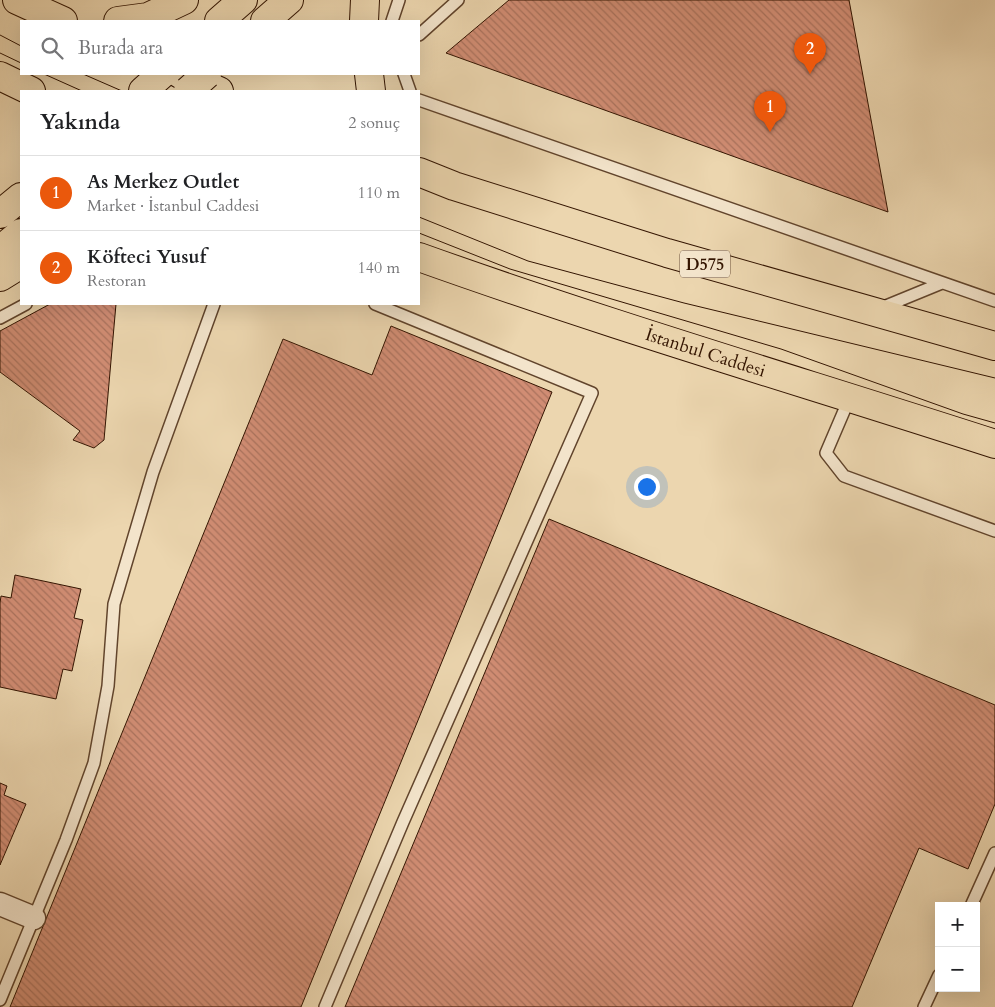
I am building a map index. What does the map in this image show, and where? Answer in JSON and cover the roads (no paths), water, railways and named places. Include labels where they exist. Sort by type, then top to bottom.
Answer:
[{"type":"main road","points":[[17,0],[61,20]]},
{"type":"main road","points":[[126,20],[148,17],[184,0]]},
{"type":"main road","points":[[220,20],[243,0]]},
{"type":"main road","points":[[266,20],[289,0]]},
{"type":"main road","points":[[364,20],[365,0]]},
{"type":"main road","points":[[143,90],[161,75]]},
{"type":"main road","points":[[182,75],[217,90]]},
{"type":"main road","points":[[189,90],[206,75]]},
{"type":"main road","points":[[369,75],[371,90]]},
{"type":"main road","points":[[0,76],[28,90]]},
{"type":"main road","name":"D575","points":[[420,172],[454,186],[667,253],[995,346]]},
{"type":"main road","points":[[0,214],[20,198]]},
{"type":"main road","points":[[0,250],[20,235]]},
{"type":"main road","name":"İstanbul Caddesi","points":[[420,258],[677,345],[850,397],[995,444]]},
{"type":"main road","points":[[0,277],[20,265]]},
{"type":"street","points":[[0,904],[34,918]]},
{"type":"lane","points":[[392,20],[398,0]]},
{"type":"lane","points":[[420,34],[458,0]]},
{"type":"lane","points":[[404,75],[410,90]]},
{"type":"lane","points":[[420,100],[995,301]]},
{"type":"lane","points":[[874,312],[942,282]]},
{"type":"lane","points":[[0,318],[24,305]]},
{"type":"lane","points":[[0,1000],[94,763],[108,686],[114,604],[152,472],[214,305]]},
{"type":"lane","points":[[325,1007],[403,822],[592,393],[377,305]]},
{"type":"lane","points":[[850,397],[826,453],[844,476],[995,531]]},
{"type":"lane","points":[[973,902],[995,854]]},
{"type":"lane","points":[[924,1007],[935,984]]},
{"type":"tram line","points":[[0,35],[20,45]]},
{"type":"tram line","points":[[0,53],[20,63]]},
{"type":"tram line","points":[[46,75],[80,90]]},
{"type":"tram line","points":[[85,75],[120,90]]},
{"type":"tram line","points":[[420,217],[528,261],[684,303],[995,378]]},
{"type":"tram line","points":[[420,233],[510,269],[781,349],[963,414],[995,423]]},
{"type":"place","name":"Köfteci Yusuf","points":[[810,74]]},
{"type":"place","name":"As Merkez Outlet","points":[[770,132]]}]
